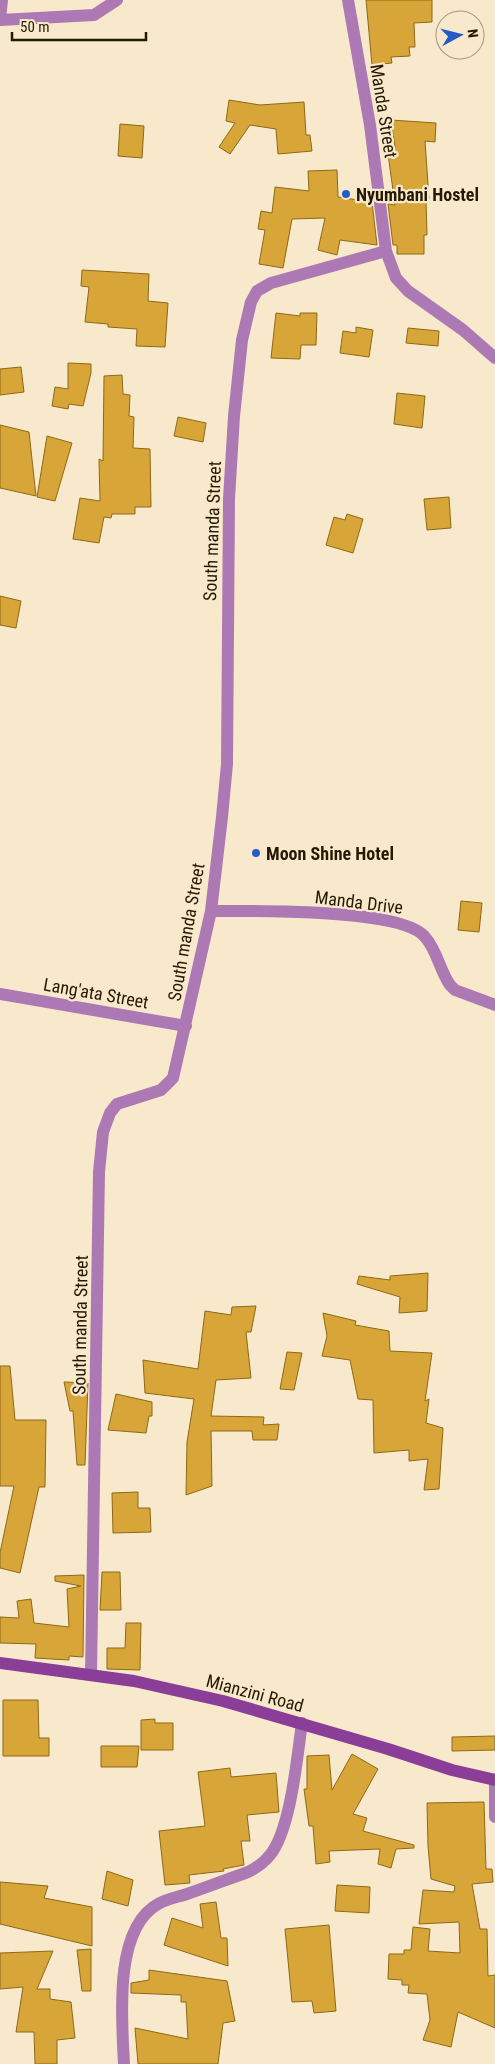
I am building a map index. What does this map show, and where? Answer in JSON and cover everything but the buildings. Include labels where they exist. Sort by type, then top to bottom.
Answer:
[{"type":"street","points":[[2,0],[0,20],[94,15],[117,0]]},
{"type":"street","name":"Manda Street","points":[[348,0],[370,125],[386,251],[396,278],[408,291],[463,330],[495,358]]},
{"type":"street","name":"South manda Street","points":[[91,1674],[99,1172],[103,1132],[110,1113],[117,1104],[161,1090],[169,1084],[176,1071],[211,911],[227,764],[227,562],[234,416],[242,340],[251,302],[257,291],[271,283],[386,251]]},
{"type":"street","name":"Manda Drive","points":[[211,911],[311,912],[395,922],[412,927],[426,937],[450,985],[455,990],[495,1005]]},
{"type":"street","name":"Lang'ata Street","points":[[0,994],[186,1026]]},
{"type":"street","name":"Mianzini Road","points":[[0,1664],[91,1674],[134,1681],[224,1701],[302,1723],[452,1770],[495,1780]]},
{"type":"street","points":[[124,2064],[123,1983],[128,1949],[137,1926],[145,1914],[159,1903],[248,1872],[258,1867],[270,1855],[277,1842],[285,1816],[293,1782],[302,1723]]},
{"type":"street","points":[[495,1786],[495,1816]]},
{"type":"place","name":"Nyumbani Hostel","points":[[346,194]]},
{"type":"place","name":"Moon Shine Hotel","points":[[256,853]]}]
